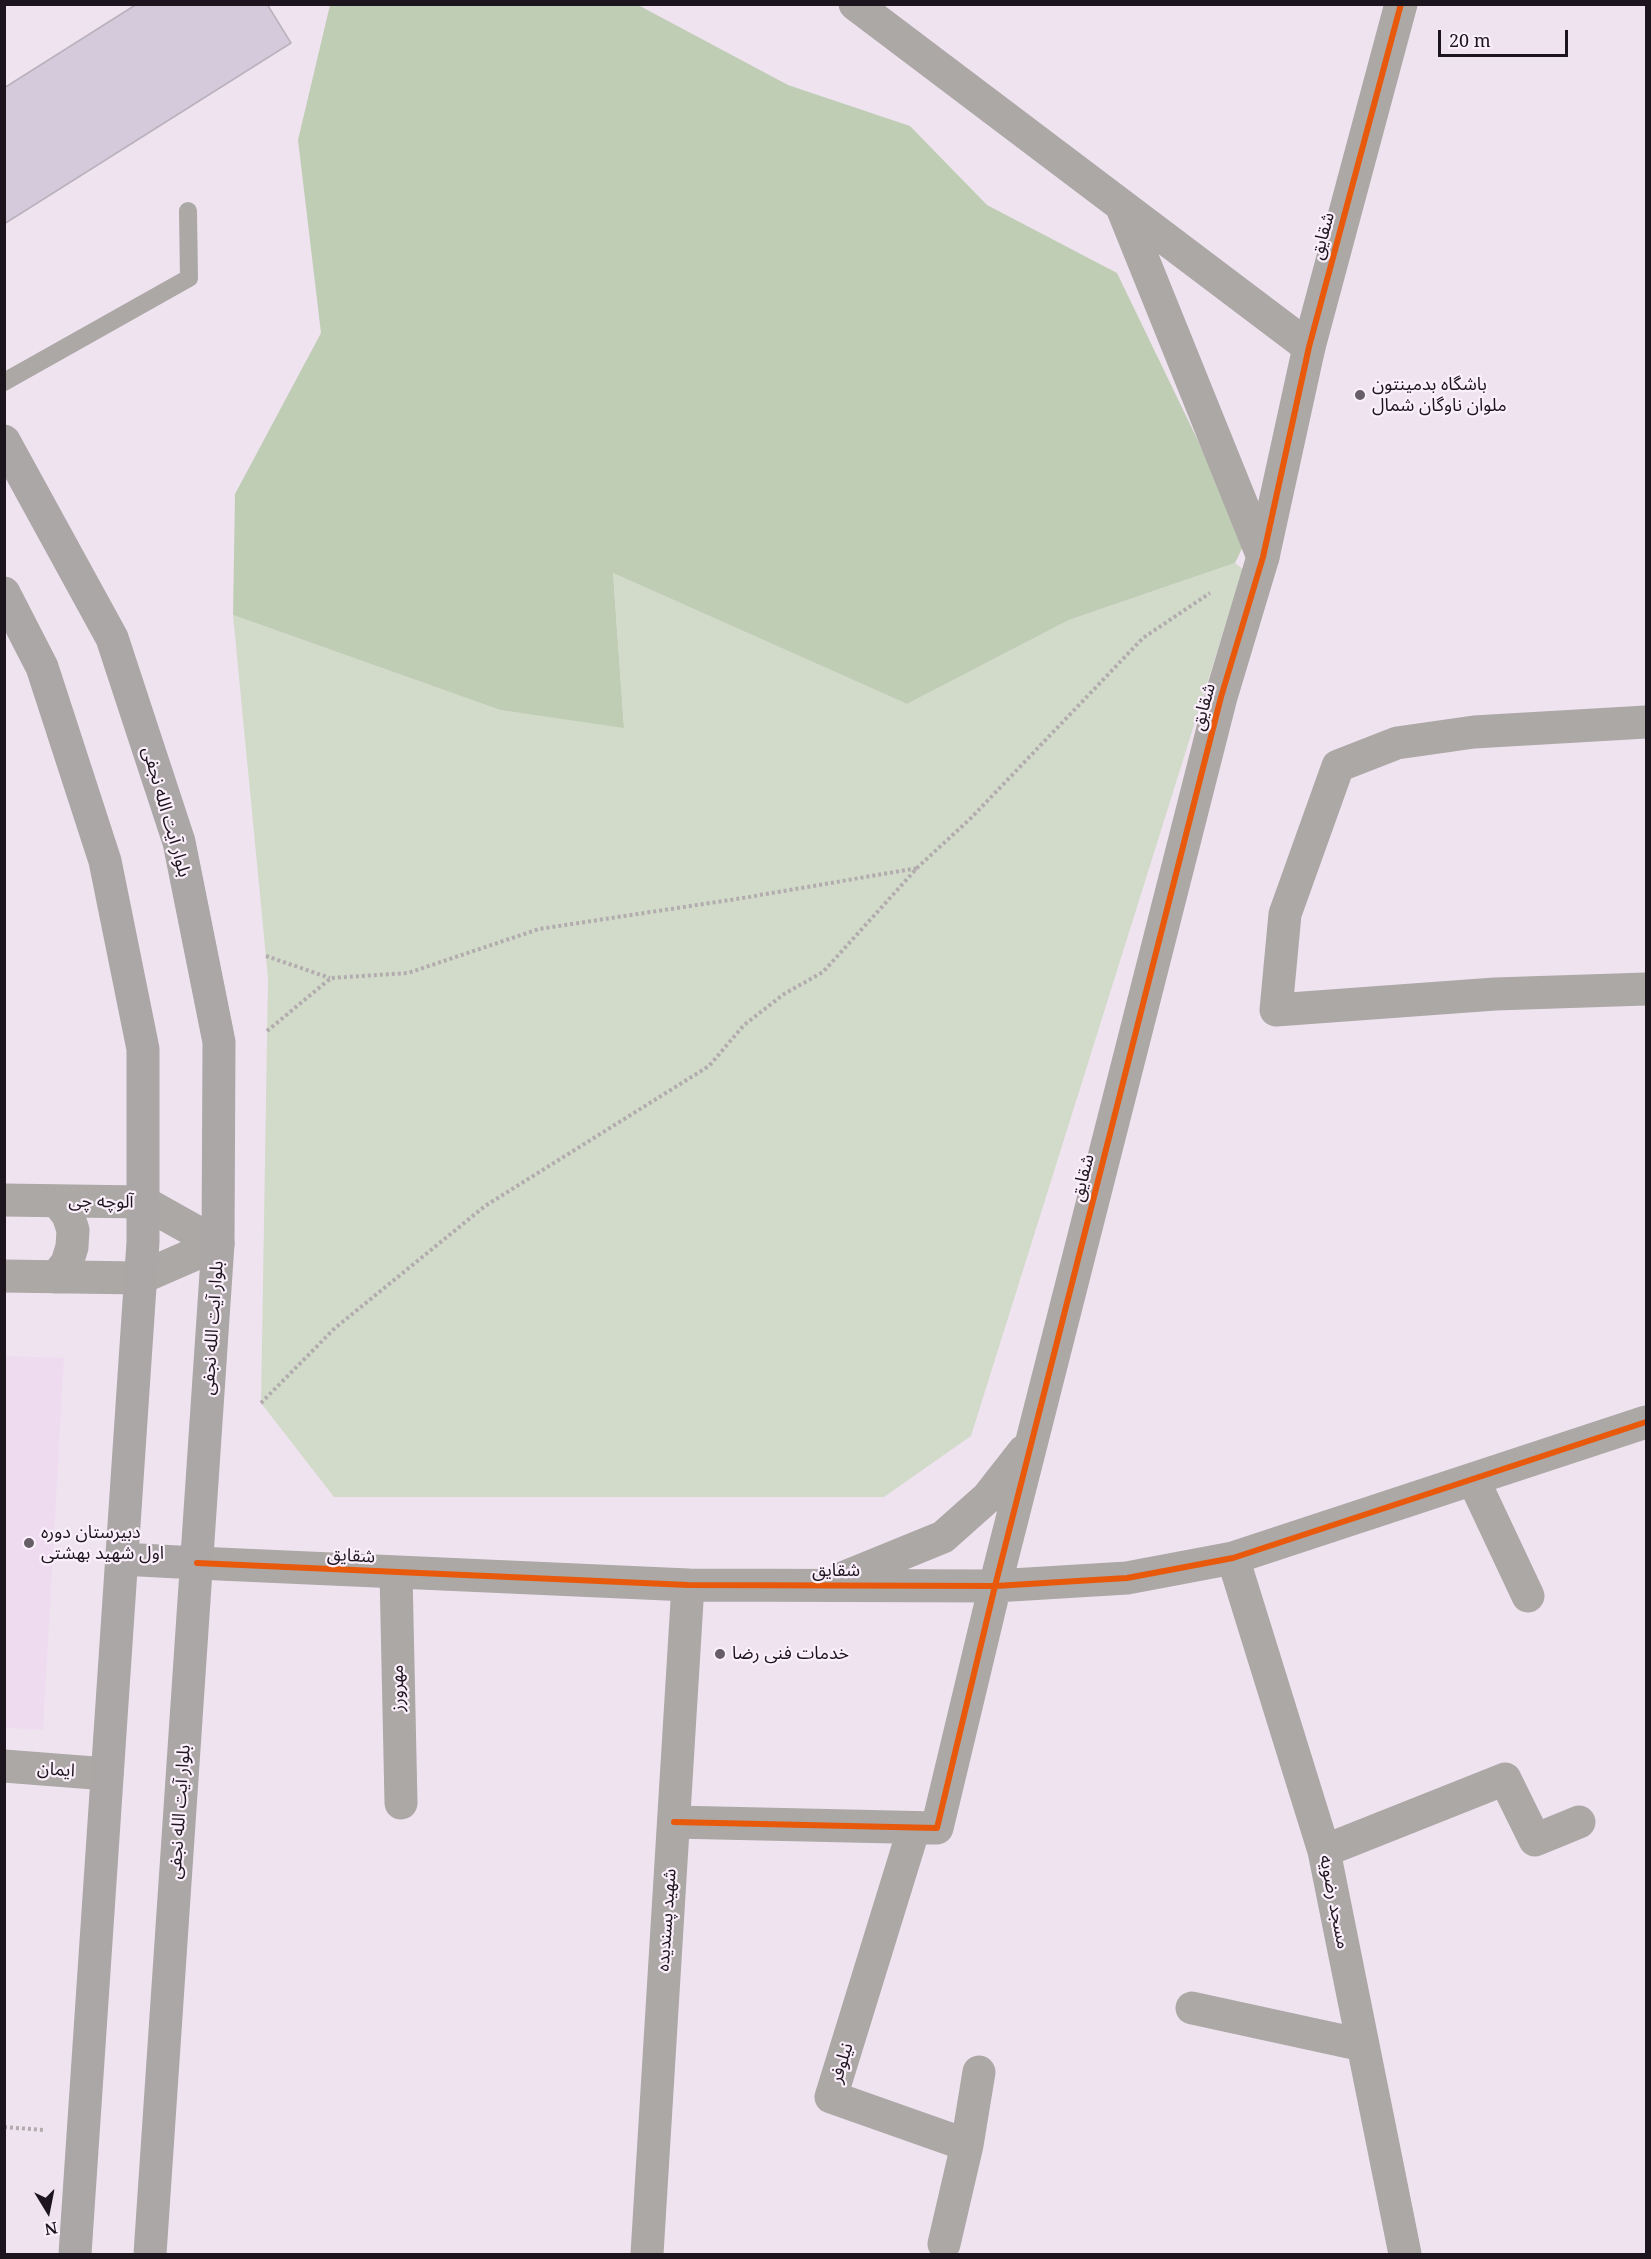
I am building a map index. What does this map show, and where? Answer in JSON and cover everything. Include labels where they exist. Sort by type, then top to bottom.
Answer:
[{"type":"main road","name":"بلوار آیت الله نجفی","points":[[4,441],[112,638],[179,842],[219,1042],[218,1244],[150,2254]]},
{"type":"main road","points":[[4,593],[42,667],[105,861],[144,1049],[140,1278],[75,2254]]},
{"type":"main road","points":[[121,1559],[197,1563]]},
{"type":"street","points":[[855,4],[1309,347]]},
{"type":"street","name":"شقایق","points":[[197,1563],[688,1585],[995,1586],[1221,697],[1263,557],[1309,347],[1401,4]]},
{"type":"street","points":[[1121,205],[1263,557]]},
{"type":"street","points":[[1647,722],[1474,732],[1397,743],[1338,766],[1285,914],[1276,1010],[1495,994],[1647,989]]},
{"type":"street","name":"آلوچه چی","points":[[4,1200],[143,1202],[218,1244]]},
{"type":"street","points":[[56,1277],[67,1263],[72,1247],[73,1230],[68,1215],[57,1201]]},
{"type":"street","points":[[4,1276],[140,1278],[218,1244]]},
{"type":"street","points":[[674,1822],[937,1828],[995,1586],[1127,1578],[1233,1558],[1647,1422]]},
{"type":"street","points":[[825,1586],[943,1537],[988,1497],[1032,1440]]},
{"type":"street","points":[[1473,1479],[1528,1596]]},
{"type":"street","name":"مسجد رضویه","points":[[1233,1558],[1324,1851],[1405,2254]]},
{"type":"street","name":"مهرورز","points":[[396,1573],[401,1803]]},
{"type":"street","name":"شهید پسندیده","points":[[647,2254],[688,1585]]},
{"type":"street","name":"ایمان","points":[[4,1766],[107,1774]]},
{"type":"street","points":[[1324,1851],[1505,1779],[1535,1840],[1579,1822]]},
{"type":"street","name":"نیلوفر","points":[[914,1828],[831,2097],[968,2145]]},
{"type":"street","points":[[1192,2008],[1362,2045]]},
{"type":"street","points":[[944,2244],[968,2145],[979,2072]]},
{"type":"lane","points":[[4,382],[189,278],[188,211]]},
{"type":"path","points":[[261,1402],[335,1328],[485,1206],[709,1066],[744,1024],[784,994],[823,972],[918,867],[971,818],[1143,638],[1263,557]]},
{"type":"path","points":[[266,956],[331,978],[408,973],[539,929],[743,898],[918,867]]},
{"type":"path","points":[[267,1031],[331,978]]},
{"type":"shaded area","name":"دبیرستان دوره اول شهید بهشتی","points":[[5,1356],[64,1358],[43,1730],[5,1728]]},
{"type":"green space","points":[[330,5],[638,5],[788,85],[910,126],[987,205],[1117,273],[1246,540],[1235,563],[1069,620],[907,704],[613,573],[624,728],[500,710],[233,615],[235,494],[321,333],[298,140]]},
{"type":"green space","points":[[1235,563],[1243,569],[971,1436],[884,1497],[334,1497],[261,1403],[268,978],[233,615],[500,710],[624,727],[613,573],[907,704],[1069,620]]},
{"type":"building","points":[[137,4],[267,4],[291,43],[4,224],[4,88]]},
{"type":"cycle path","points":[[197,1563],[688,1585],[995,1586],[1221,697],[1263,557],[1309,347],[1401,4]]},
{"type":"cycle path","points":[[674,1822],[937,1828],[995,1586],[1127,1578],[1233,1558],[1646,1422]]},
{"type":"place","name":"باشگاه بدمینتون ملوان ناوگان شمال","points":[[1360,395]]},
{"type":"place","name":"دبیرستان دوره اول شهید بهشتی","points":[[29,1543]]},
{"type":"place","name":"خدمات فنی رضا","points":[[720,1654]]}]
